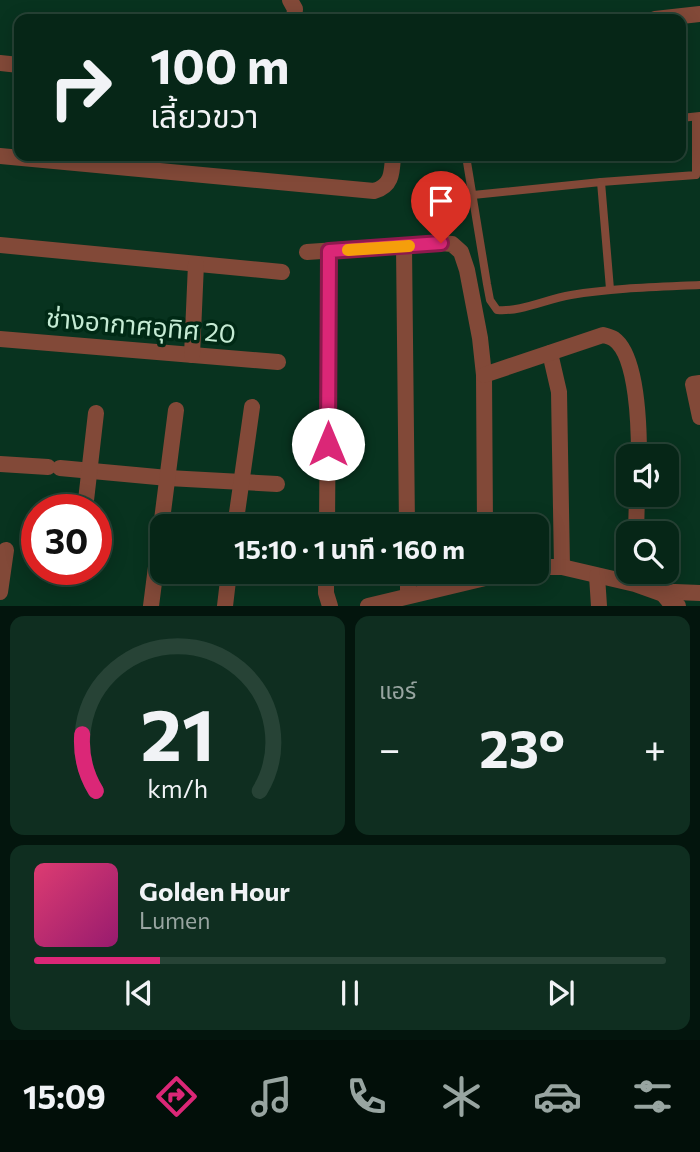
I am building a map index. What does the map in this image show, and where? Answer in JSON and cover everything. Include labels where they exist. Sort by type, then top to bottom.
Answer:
[{"type":"street","points":[[53,161],[374,191],[384,188],[388,182],[392,174],[393,161]]},
{"type":"street","points":[[307,252],[441,243],[452,244],[461,252],[475,311],[484,375],[485,514]]},
{"type":"street","points":[[0,245],[282,272]]},
{"type":"street","points":[[404,246],[407,514]]},
{"type":"street","points":[[327,514],[329,251]]},
{"type":"street","points":[[192,355],[196,264]]},
{"type":"street","points":[[484,375],[603,335],[614,339],[621,348],[636,389],[638,444]]},
{"type":"street","name":"ช่างอากาศอุทิศ 20","points":[[0,340],[278,362]]},
{"type":"street","points":[[550,353],[559,392],[562,567]]},
{"type":"street","points":[[700,383],[693,384],[700,417]]},
{"type":"street","points":[[237,514],[251,407]]},
{"type":"street","points":[[151,606],[176,410]]},
{"type":"street","points":[[86,494],[96,414]]},
{"type":"street","points":[[0,464],[277,484]]},
{"type":"street","points":[[0,592],[6,550]]},
{"type":"street","points":[[549,568],[562,567],[597,576],[616,577]]},
{"type":"street","points":[[597,576],[599,606]]},
{"type":"street","points":[[225,606],[228,584]]},
{"type":"street","points":[[326,584],[330,606]]},
{"type":"street","points":[[408,584],[408,595]]},
{"type":"street","points":[[368,606],[450,584]]},
{"type":"street","points":[[646,584],[663,594],[672,605],[678,606]]},
{"type":"street","points":[[663,594],[700,593]]},
{"type":"lane","points":[[473,195],[698,174],[698,116]]},
{"type":"lane","points":[[467,161],[488,292],[497,310],[509,311],[563,296],[610,289],[700,285]]},
{"type":"lane","points":[[601,183],[610,289]]},
{"type":"slow traffic","points":[[348,250],[409,246]]},
{"type":"route","points":[[328,444],[329,251],[441,243]]}]
